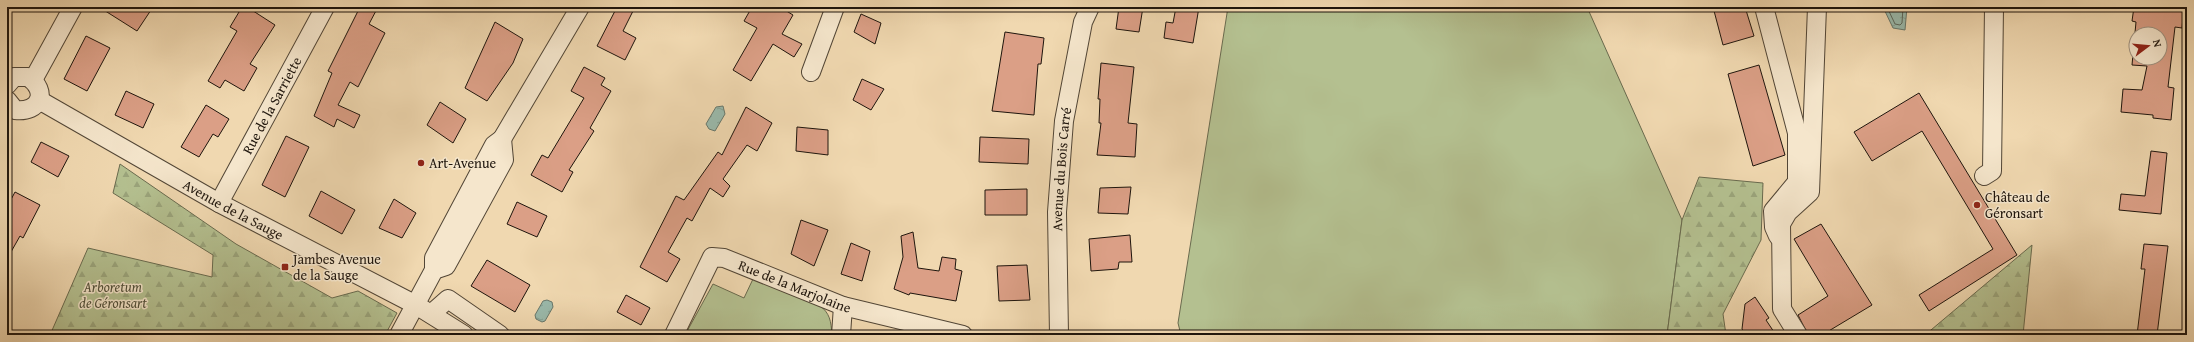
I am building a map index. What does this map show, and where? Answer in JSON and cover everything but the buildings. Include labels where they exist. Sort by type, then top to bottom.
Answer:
[{"type":"street","points":[[33,80],[73,7]]},
{"type":"street","name":"Rue de la Sarriette","points":[[219,203],[326,7]]},
{"type":"street","points":[[423,309],[434,270],[446,266],[504,160],[502,139],[580,7]]},
{"type":"street","points":[[811,72],[835,7]]},
{"type":"street","name":"Avenue du Bois Carré","points":[[1060,335],[1057,212],[1064,121],[1083,22],[1090,7]]},
{"type":"street","points":[[1764,7],[1797,134],[1797,182],[1773,211],[1774,228],[1780,239]]},
{"type":"street","points":[[1798,335],[1782,309],[1780,239],[1781,224],[1788,212],[1810,192],[1817,7]]},
{"type":"street","points":[[1984,176],[1992,171],[1994,7]]},
{"type":"street","points":[[9,78],[28,77],[33,80],[40,92],[39,100],[36,105],[30,109],[10,111]]},
{"type":"street","name":"Avenue de la Sauge","points":[[39,100],[219,203],[423,309],[464,335]]},
{"type":"street","name":"Rue de la Marjolaine","points":[[674,335],[712,257],[724,258],[843,306],[963,335]]},
{"type":"street","points":[[399,335],[423,309],[448,299],[500,335]]},
{"type":"street","points":[[841,335],[843,306]]},
{"type":"green space","points":[[1228,7],[1587,7],[1682,220],[1667,335],[1181,335],[1178,323]]},
{"type":"green space","name":"Arboretum de Géronsart","points":[[120,164],[236,244],[332,298],[358,291],[397,313],[385,335],[50,335],[88,248],[212,277],[213,255],[113,193]]},
{"type":"green space","points":[[1699,177],[1763,183],[1761,240],[1723,314],[1726,335],[1667,335],[1682,220]]},
{"type":"green space","points":[[2032,245],[2023,335],[1925,335]]},
{"type":"green space","points":[[753,279],[819,305],[828,314],[832,335],[685,335],[713,284],[744,298]]},
{"type":"water","points":[[1883,7],[1907,7],[1905,30],[1893,28]]},
{"type":"water","points":[[723,106],[725,114],[715,131],[709,129],[706,124],[716,107]]},
{"type":"water","points":[[547,300],[552,302],[553,307],[545,321],[542,322],[536,319],[535,315],[543,301]]},
{"type":"place","name":"Art-Avenue","points":[[421,163]]},
{"type":"place","name":"Château de Géronsart","points":[[1977,205]]},
{"type":"place","name":"Jambes Avenue de la Sauge","points":[[285,267]]}]
